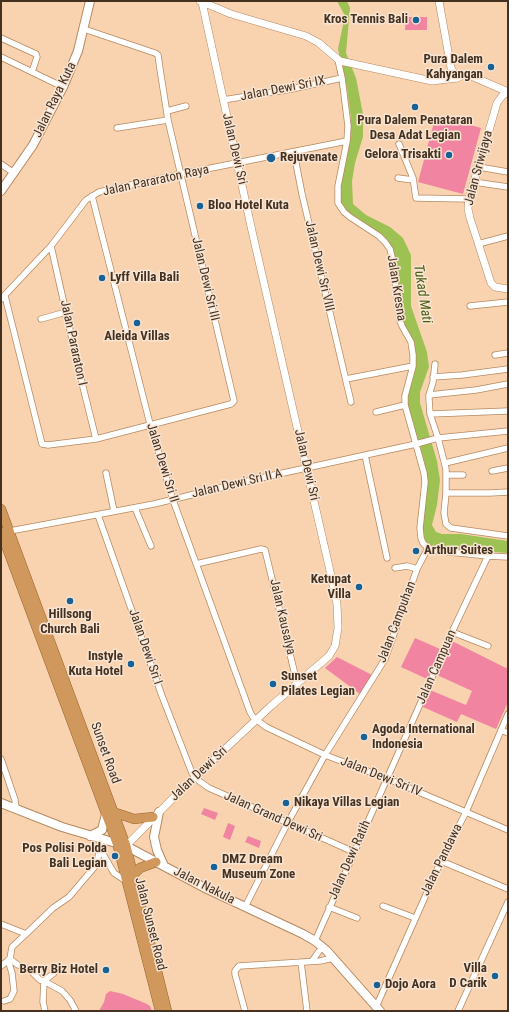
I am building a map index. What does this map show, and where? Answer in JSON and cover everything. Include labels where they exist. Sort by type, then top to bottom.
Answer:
[{"type":"highway","name":"Sunset Road","points":[[1,509],[5,532],[133,875],[167,1011]]},
{"type":"highway","name":"Sunset Road","points":[[5,532],[3,544],[110,813]]},
{"type":"highway","points":[[110,813],[134,819],[156,815]]},
{"type":"highway","name":"Jalan Sunset Road","points":[[121,845],[126,881],[160,1011]]},
{"type":"highway","points":[[133,875],[140,868],[160,864]]},
{"type":"main road","name":"Jalan Raya Kuta","points":[[3,185],[14,173],[33,145],[63,87],[78,50],[90,1]]},
{"type":"main road","name":"Jalan Nakula","points":[[1,803],[62,828],[121,845],[314,941],[333,958],[376,1008]]},
{"type":"main road","points":[[90,836],[102,830],[110,813]]},
{"type":"main road","points":[[156,815],[154,837],[160,864]]},
{"type":"street","points":[[439,1],[451,68],[457,78]]},
{"type":"street","points":[[203,5],[306,36],[319,43],[339,60],[432,81],[469,75],[508,92]]},
{"type":"street","name":"Jalan Dewi Sri","points":[[121,845],[156,815],[195,777],[331,652],[336,642],[338,628],[338,612],[332,582],[252,231],[203,5]]},
{"type":"street","name":"Jalan Dewi Sri III","points":[[84,29],[158,55],[166,111],[234,401],[231,404],[150,424]]},
{"type":"street","points":[[1,38],[36,54],[37,57],[32,72]]},
{"type":"street","points":[[1,57],[63,87]]},
{"type":"street","name":"Jalan Kresna","points":[[339,60],[348,126],[347,141],[338,186],[338,203],[344,212],[379,236],[386,242],[390,249],[394,269],[400,321],[410,342],[413,355],[413,366],[407,388],[405,405],[424,469],[425,482],[420,533],[423,543],[428,548]]},
{"type":"street","name":"Jalan Dewi Sri IX","points":[[223,100],[292,89],[342,78]]},
{"type":"street","name":"Jalan Sriwijaya","points":[[495,86],[497,103],[469,199],[468,214],[491,283],[495,287],[508,289]]},
{"type":"street","name":"Jalan Sriwijaya","points":[[497,103],[502,96],[508,92]]},
{"type":"street","points":[[166,111],[186,106]]},
{"type":"street","points":[[117,128],[168,120]]},
{"type":"street","name":"Jalan Pararaton Raya","points":[[3,297],[51,246],[82,206],[92,196],[99,192],[347,141]]},
{"type":"street","points":[[399,144],[413,180],[415,197],[417,199],[469,199]]},
{"type":"street","name":"Jalan Dewi Sri VIII","points":[[294,152],[302,194],[351,402]]},
{"type":"street","points":[[1,164],[14,173]]},
{"type":"street","points":[[479,167],[508,172]]},
{"type":"street","points":[[398,178],[413,180]]},
{"type":"street","points":[[474,182],[508,188]]},
{"type":"street","name":"Jalan Dewi Sri II","points":[[92,196],[150,424],[173,500],[250,712],[256,721]]},
{"type":"street","points":[[478,244],[508,236]]},
{"type":"street","name":"Jalan Pararaton I","points":[[51,246],[80,379],[96,439]]},
{"type":"street","points":[[3,297],[41,442],[45,445],[96,439],[150,424]]},
{"type":"street","points":[[470,306],[508,302]]},
{"type":"street","points":[[40,320],[66,312]]},
{"type":"street","points":[[495,355],[508,353]]},
{"type":"street","points":[[435,364],[429,396],[430,414],[445,463],[445,520],[448,527],[458,530],[508,536]]},
{"type":"street","points":[[346,379],[413,366]]},
{"type":"street","points":[[433,377],[508,369]]},
{"type":"street","points":[[429,396],[508,384]]},
{"type":"street","points":[[376,412],[405,405]]},
{"type":"street","points":[[430,414],[508,411]]},
{"type":"street","name":"Jalan Dewi Sri II A","points":[[5,532],[173,500],[307,468],[417,444],[437,438],[508,431]]},
{"type":"street","points":[[445,463],[508,448]]},
{"type":"street","points":[[365,455],[387,558]]},
{"type":"street","points":[[492,471],[508,468]]},
{"type":"street","points":[[106,473],[114,511]]},
{"type":"street","points":[[446,475],[462,475]]},
{"type":"street","points":[[446,493],[490,494],[508,492]]},
{"type":"street","points":[[135,508],[151,546]]},
{"type":"street","name":"Jalan Dewi Sri I","points":[[98,515],[162,696],[189,768],[195,777]]},
{"type":"street","points":[[428,548],[439,551],[508,557]]},
{"type":"street","name":"Jalan Campuhan","points":[[246,907],[287,824],[325,755],[385,659],[417,568],[428,548]]},
{"type":"street","name":"Jalan Kausalya","points":[[196,564],[261,549],[265,550],[297,683]]},
{"type":"street","name":"Jalan Campuan","points":[[386,778],[488,556]]},
{"type":"street","points":[[395,568],[407,566],[417,568]]},
{"type":"street","points":[[452,632],[488,646]]},
{"type":"street","name":"Jalan Pandawa","points":[[376,1008],[441,860],[466,812],[508,714]]},
{"type":"street","name":"Jalan Dewi Sri IV","points":[[256,721],[266,728],[325,755],[386,778],[508,830]]},
{"type":"street","points":[[501,730],[508,733]]},
{"type":"street","points":[[1,759],[15,800],[16,809]]},
{"type":"street","name":"Jalan Grand Dewi Sri","points":[[195,777],[209,788],[287,824],[354,852]]},
{"type":"street","name":"Jalan Dewi Ratih","points":[[314,941],[386,778]]},
{"type":"street","points":[[4,1001],[10,999],[14,991],[9,959],[11,948],[53,908],[66,900],[97,864],[102,839]]},
{"type":"street","points":[[100,849],[114,873],[126,881]]},
{"type":"street","points":[[441,860],[508,889]]},
{"type":"street","points":[[458,1011],[508,902]]},
{"type":"street","points":[[383,906],[415,918]]},
{"type":"street","points":[[330,907],[357,918]]},
{"type":"street","points":[[1,924],[26,934]]},
{"type":"street","points":[[312,961],[322,947]]},
{"type":"street","points":[[245,1011],[235,971],[239,966],[301,962],[333,958]]},
{"type":"street","points":[[1,966],[9,959]]},
{"type":"street","points":[[9,959],[18,965],[29,969],[40,980],[62,990],[76,1011]]},
{"type":"street","points":[[301,962],[307,1011]]},
{"type":"street","points":[[45,1011],[43,1002],[44,981],[54,973]]},
{"type":"shaded area","name":"Tukad Mati","points":[[337,1],[347,1],[350,8],[346,53],[356,78],[363,114],[363,137],[355,163],[352,181],[353,204],[366,215],[390,227],[403,238],[411,255],[411,306],[427,352],[429,367],[420,392],[420,403],[437,461],[440,480],[437,505],[432,525],[436,532],[442,534],[461,534],[508,541],[508,553],[439,548],[430,545],[424,539],[421,528],[427,483],[424,460],[407,406],[406,396],[414,356],[402,321],[394,256],[391,246],[386,239],[345,211],[340,205],[338,196],[351,136],[351,119],[347,88],[338,49],[344,14]]},
{"type":"shaded area","points":[[406,17],[427,17],[427,30],[405,30]]},
{"type":"shaded area","name":"Gelora Trisakti","points":[[436,115],[481,128],[463,194],[418,182]]},
{"type":"shaded area","points":[[415,638],[440,649],[427,679],[401,667]]},
{"type":"shaded area","points":[[452,641],[508,669],[508,702],[496,729],[461,714],[457,722],[423,707],[430,690],[466,705],[472,691],[437,675]]},
{"type":"shaded area","points":[[337,657],[372,675],[360,694],[325,668]]},
{"type":"shaded area","points":[[204,808],[218,813],[215,820],[201,814]]},
{"type":"shaded area","points":[[228,823],[235,826],[230,840],[223,837]]},
{"type":"shaded area","points":[[248,836],[261,841],[259,848],[245,842]]},
{"type":"shaded area","points":[[110,991],[123,994],[147,1004],[150,1006],[152,1011],[99,1011],[106,994]]},
{"type":"place","name":"Kros Tennis Bali","points":[[416,20]]},
{"type":"place","name":"Pura Dalem Kahyangan","points":[[491,67]]},
{"type":"place","name":"Pura Dalem Penataran Desa Adat Legian","points":[[415,107]]},
{"type":"place","name":"Gelora Trisakti","points":[[449,155]]},
{"type":"place","name":"Rejuvenate","points":[[271,158]]},
{"type":"place","name":"Bloo Hotel Kuta","points":[[200,206]]},
{"type":"place","name":"Lyff Villa Bali","points":[[102,278]]},
{"type":"place","name":"Aleida Villas","points":[[137,323]]},
{"type":"place","name":"Arthur Suites","points":[[416,551]]},
{"type":"place","name":"Ketupat Villa","points":[[359,587]]},
{"type":"place","name":"Hillsong Church Bali","points":[[70,601]]},
{"type":"place","name":"Instyle Kuta Hotel","points":[[131,664]]},
{"type":"place","name":"Sunset Pilates Legian","points":[[273,684]]},
{"type":"place","name":"Agoda International Indonesia","points":[[364,737]]},
{"type":"place","name":"Nikaya Villas Legian","points":[[286,803]]},
{"type":"place","name":"Pos Polisi Polda Bali Legian","points":[[115,856]]},
{"type":"place","name":"DMZ Dream Museum Zone","points":[[214,867]]},
{"type":"place","name":"Berry Biz Hotel","points":[[106,970]]},
{"type":"place","name":"Villa D Carik","points":[[495,976]]},
{"type":"place","name":"Dojo Aora","points":[[377,985]]}]
